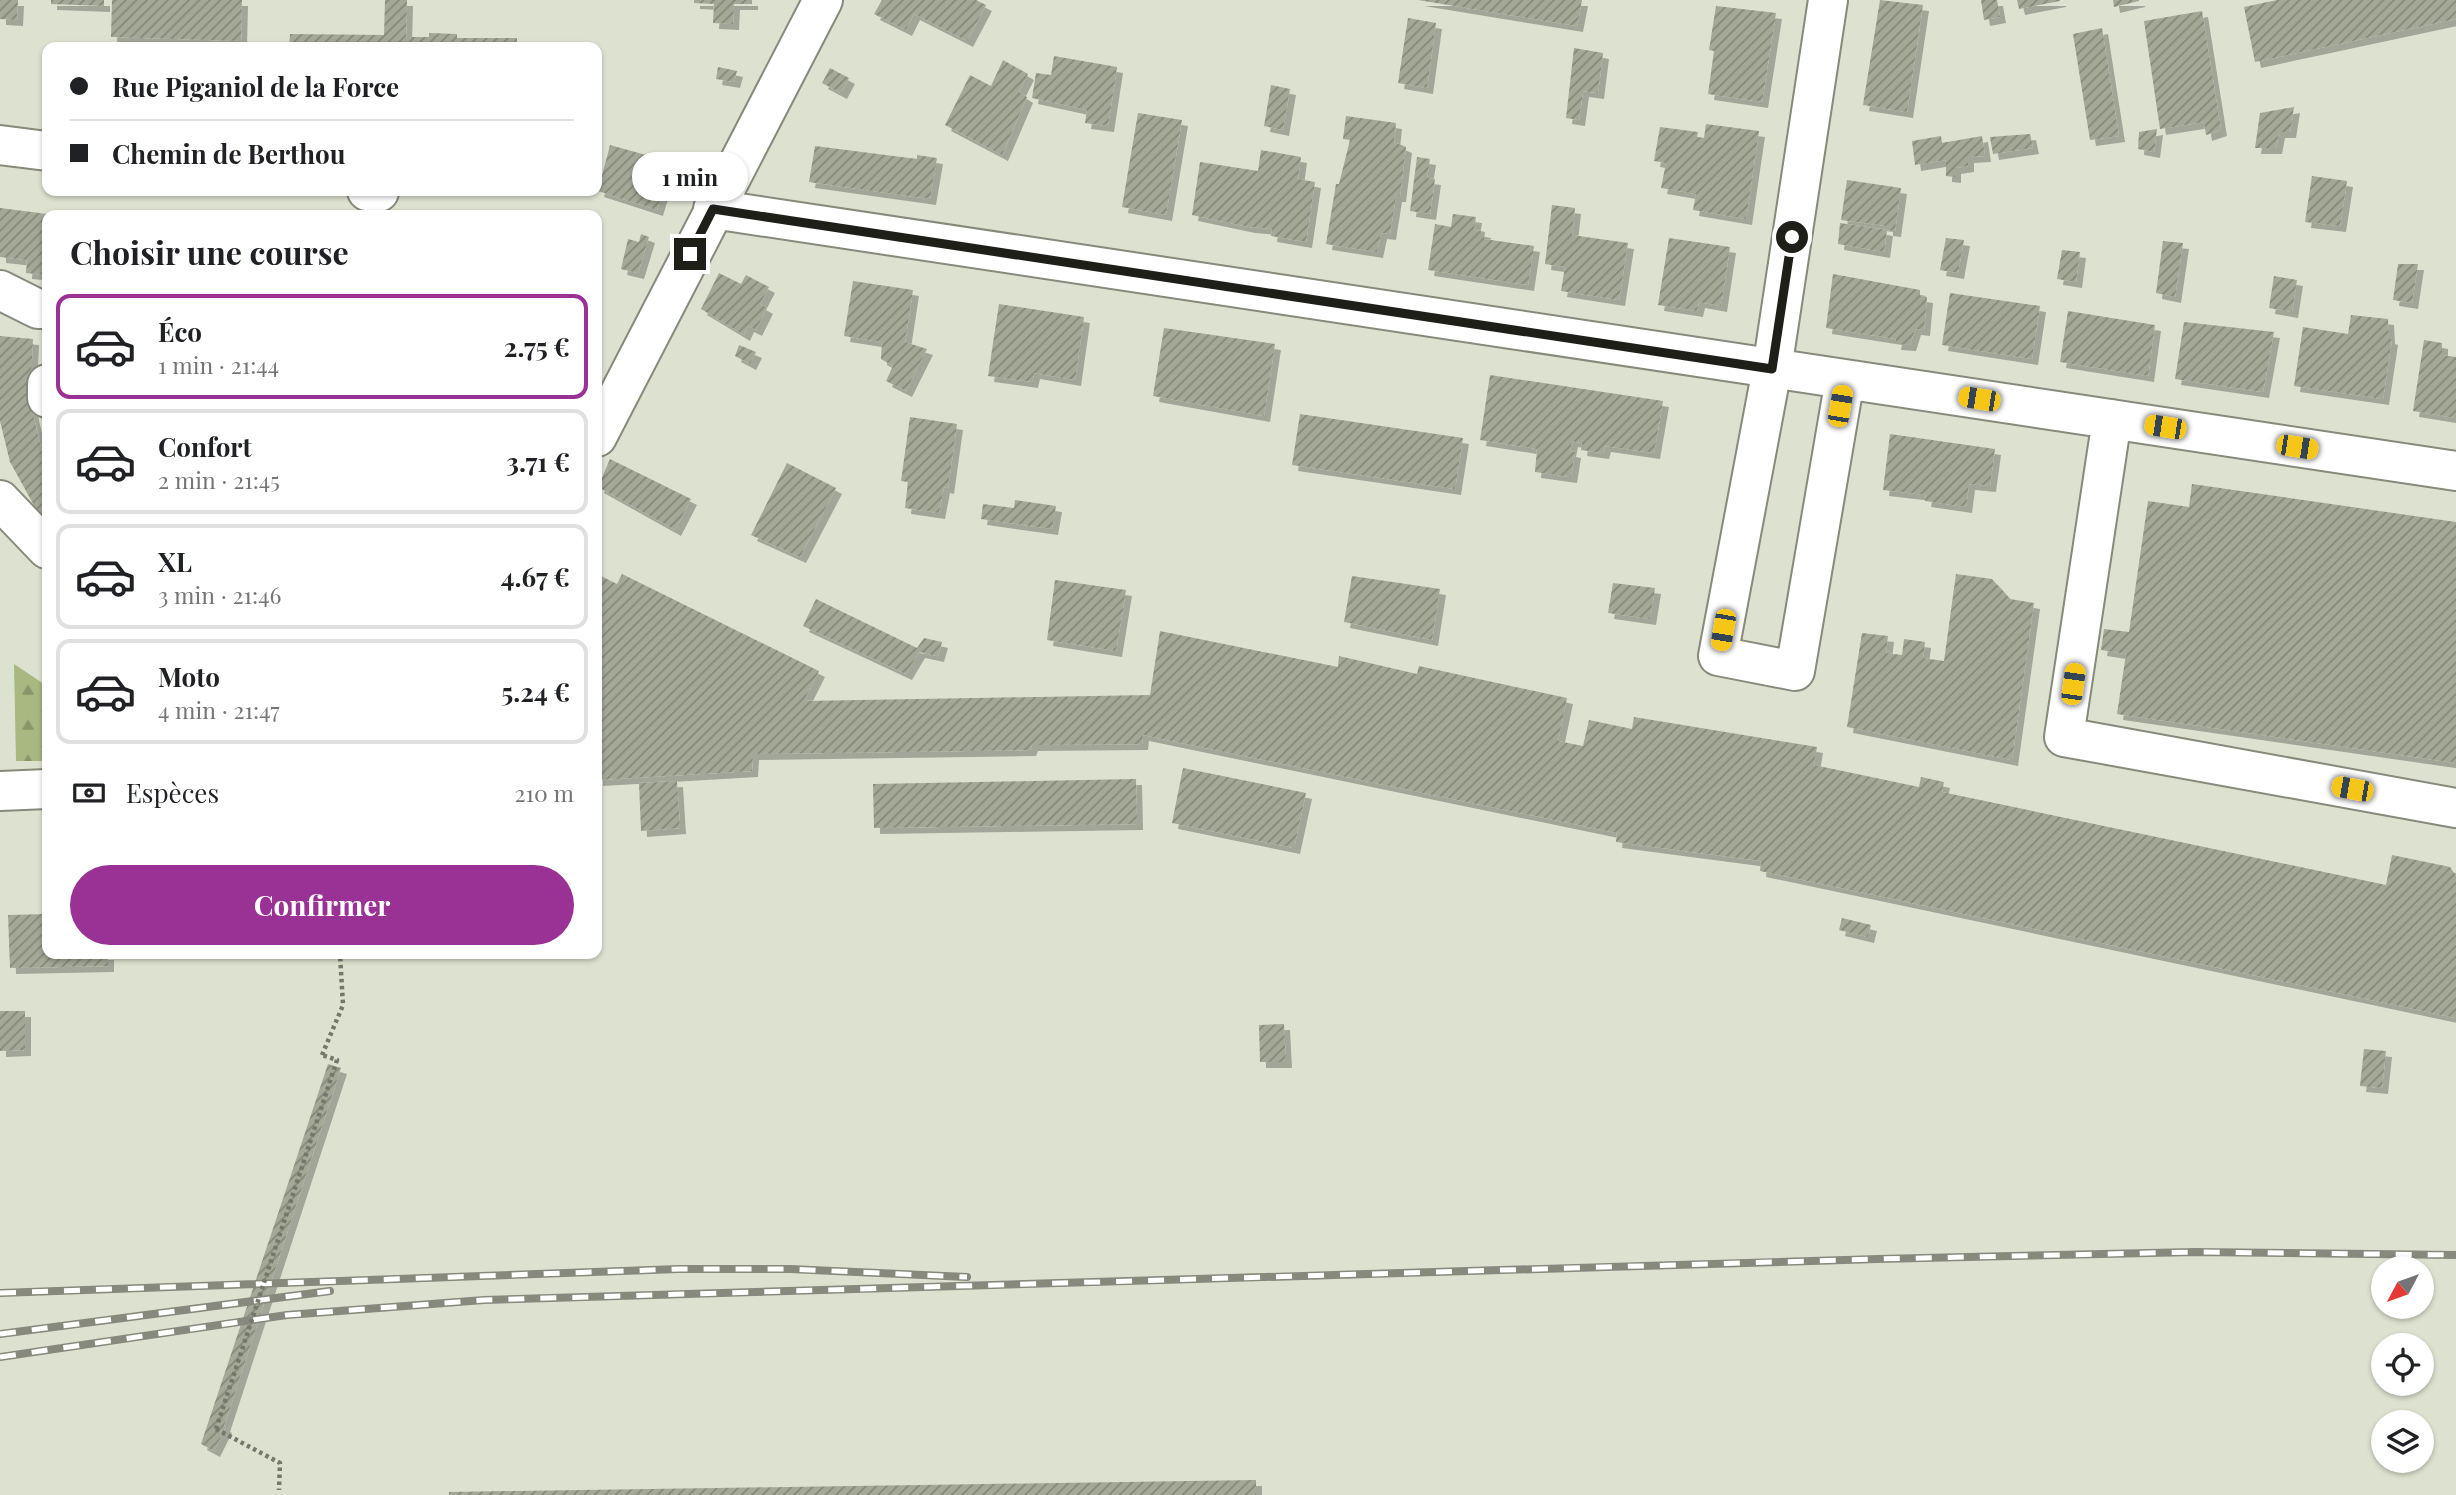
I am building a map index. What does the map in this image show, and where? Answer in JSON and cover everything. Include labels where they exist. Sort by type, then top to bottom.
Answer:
[{"type":"street","points":[[602,427],[823,0]]},
{"type":"street","points":[[1828,0],[1772,369],[1718,656],[1795,671],[1845,379]]},
{"type":"street","points":[[0,145],[42,149]]},
{"type":"street","points":[[713,209],[2456,471]]},
{"type":"street","points":[[0,290],[42,309]]},
{"type":"street","points":[[2112,419],[2064,737],[2456,808]]},
{"type":"street","points":[[0,500],[42,544]]},
{"type":"street","points":[[0,791],[42,789]]},
{"type":"path","points":[[279,1490],[280,1463],[216,1429],[337,1060],[322,1055],[343,1005],[340,959]]},
{"type":"green space","points":[[14,664],[42,683],[42,761],[16,761]]},
{"type":"building","points":[[0,0],[18,0],[17,20],[0,19]]},
{"type":"building","points":[[51,0],[104,0],[104,6],[51,4]]},
{"type":"building","points":[[112,0],[242,0],[241,41],[111,37]]},
{"type":"building","points":[[385,0],[407,0],[406,37],[429,37],[429,33],[457,34],[457,38],[517,38],[517,42],[289,42],[290,34],[384,35]]},
{"type":"building","points":[[694,0],[752,0],[752,4],[734,4],[733,24],[713,23],[714,4],[694,3]]},
{"type":"building","points":[[882,0],[976,0],[986,5],[967,41],[914,14],[906,30],[874,14]]},
{"type":"building","points":[[1418,0],[1582,0],[1577,26]]},
{"type":"building","points":[[1880,0],[1923,5],[1907,112],[1863,105]]},
{"type":"building","points":[[1981,0],[1997,0],[2000,17],[1984,20]]},
{"type":"building","points":[[2017,0],[2060,0],[2060,1],[2019,9]]},
{"type":"building","points":[[2113,0],[2139,0],[2139,1],[2114,7]]},
{"type":"building","points":[[2277,0],[2456,0],[2456,19],[2255,62],[2244,7]]},
{"type":"building","points":[[1716,6],[1776,13],[1762,102],[1708,94],[1714,51],[1709,50]]},
{"type":"building","points":[[2202,11],[2221,130],[2206,135],[2204,122],[2160,129],[2144,21]]},
{"type":"building","points":[[1408,18],[1436,23],[1427,88],[1398,83]]},
{"type":"building","points":[[2102,28],[2119,136],[2090,140],[2073,34]]},
{"type":"building","points":[[1574,48],[1603,53],[1598,93],[1583,91],[1579,120],[1566,118]]},
{"type":"building","points":[[1054,56],[1117,67],[1108,126],[1085,123],[1087,110],[1032,98],[1036,73],[1051,75]]},
{"type":"building","points":[[1003,60],[1028,74],[1019,92],[1027,97],[1002,155],[945,125],[970,75],[991,86]]},
{"type":"building","points":[[718,67],[737,71],[734,82],[716,79]]},
{"type":"building","points":[[830,68],[849,78],[841,93],[822,83]]},
{"type":"building","points":[[1271,85],[1290,89],[1283,130],[1264,126]]},
{"type":"building","points":[[2294,107],[2290,132],[2279,132],[2276,148],[2255,148],[2260,113]]},
{"type":"building","points":[[1138,113],[1182,120],[1166,215],[1122,207]]},
{"type":"building","points":[[1346,116],[1396,123],[1394,142],[1406,147],[1400,196],[1396,196],[1390,234],[1381,233],[1377,252],[1326,244],[1336,184],[1339,184],[1350,140],[1343,139]]},
{"type":"building","points":[[1706,124],[1759,131],[1746,219],[1693,210],[1696,194],[1661,188],[1666,163],[1654,161],[1660,127],[1698,132],[1697,137],[1704,138]]},
{"type":"building","points":[[2157,129],[2154,152],[2138,149],[2139,132]]},
{"type":"building","points":[[2030,134],[2033,148],[1993,154],[1990,137]]},
{"type":"building","points":[[1941,136],[1942,143],[1982,136],[1985,156],[1968,157],[1968,166],[1955,168],[1955,177],[1946,176],[1946,160],[1915,165],[1912,141]]},
{"type":"building","points":[[610,145],[671,162],[657,210],[602,192],[602,176]]},
{"type":"building","points":[[815,146],[917,159],[917,155],[937,158],[930,199],[809,182]]},
{"type":"building","points":[[1261,150],[1301,157],[1298,179],[1315,182],[1306,242],[1271,236],[1272,229],[1192,215],[1200,162],[1258,171]]},
{"type":"building","points":[[1417,157],[1430,159],[1427,178],[1435,179],[1430,214],[1410,211]]},
{"type":"building","points":[[2312,176],[2347,181],[2340,226],[2305,222]]},
{"type":"building","points":[[1847,180],[1901,188],[1895,231],[1887,230],[1887,226],[1841,220]]},
{"type":"building","points":[[1552,205],[1575,208],[1572,235],[1628,243],[1619,300],[1561,291],[1565,267],[1545,264]]},
{"type":"building","points":[[0,208],[42,213],[42,275],[26,273],[27,260],[0,257]]},
{"type":"building","points":[[1453,214],[1476,217],[1474,230],[1485,232],[1484,239],[1534,246],[1528,285],[1428,270],[1435,224],[1451,227]]},
{"type":"building","points":[[1840,223],[1887,230],[1884,252],[1838,244]]},
{"type":"building","points":[[641,234],[649,237],[638,273],[621,269],[628,239],[639,242]]},
{"type":"building","points":[[1669,238],[1730,247],[1721,306],[1699,302],[1697,311],[1658,305]]},
{"type":"building","points":[[1946,238],[1964,240],[1958,273],[1940,270]]},
{"type":"building","points":[[2163,241],[2183,243],[2175,297],[2156,293]]},
{"type":"building","points":[[2062,250],[2080,252],[2076,282],[2057,279]]},
{"type":"building","points":[[2398,264],[2418,264],[2412,303],[2393,300]]},
{"type":"building","points":[[719,273],[741,284],[746,275],[769,287],[760,304],[767,308],[756,330],[748,326],[744,335],[701,309]]},
{"type":"building","points":[[1833,274],[1920,290],[1920,296],[1927,297],[1924,330],[1915,329],[1910,345],[1895,344],[1896,339],[1826,328]]},
{"type":"building","points":[[2274,276],[2297,280],[2292,312],[2269,308]]},
{"type":"building","points":[[853,281],[913,290],[905,342],[927,349],[906,391],[886,381],[893,366],[881,359],[882,342],[844,336]]},
{"type":"building","points":[[1950,293],[2040,306],[2032,359],[1942,345]]},
{"type":"building","points":[[999,304],[1084,317],[1075,380],[1034,373],[1032,382],[988,376]]},
{"type":"building","points":[[2068,311],[2155,325],[2148,376],[2060,362]]},
{"type":"building","points":[[2351,315],[2388,319],[2389,338],[2392,339],[2383,399],[2294,386],[2303,327],[2348,334]]},
{"type":"building","points":[[2184,322],[2274,332],[2263,392],[2175,379]]},
{"type":"building","points":[[1164,328],[1275,344],[1264,416],[1153,396]]},
{"type":"building","points":[[0,336],[33,339],[30,402],[42,452],[42,515],[10,462],[0,421]]},
{"type":"building","points":[[2424,340],[2442,343],[2442,355],[2456,357],[2456,418],[2413,411]]},
{"type":"building","points":[[739,345],[756,352],[750,364],[735,356]]},
{"type":"building","points":[[1490,375],[1663,401],[1654,453],[1605,446],[1603,453],[1581,450],[1582,443],[1572,441],[1570,451],[1575,452],[1571,477],[1535,472],[1537,449],[1480,440]]},
{"type":"building","points":[[1300,414],[1463,438],[1455,489],[1292,465]]},
{"type":"building","points":[[910,417],[957,424],[948,488],[944,487],[939,513],[905,508],[908,482],[901,481]]},
{"type":"building","points":[[1890,434],[1995,449],[1990,486],[1969,484],[1966,507],[1925,501],[1926,495],[1883,490]]},
{"type":"building","points":[[610,459],[691,499],[675,530],[602,489],[602,478]]},
{"type":"building","points":[[787,463],[836,488],[800,557],[751,535]]},
{"type":"building","points":[[2192,484],[2456,522],[2456,763],[2117,714],[2126,654],[2101,650],[2104,629],[2129,632],[2148,501],[2189,507]]},
{"type":"building","points":[[1015,500],[1056,506],[1052,529],[981,519],[983,504],[1014,508]]},
{"type":"building","points":[[622,574],[819,671],[804,701],[1150,695],[1160,631],[1338,667],[1339,656],[1417,674],[1419,666],[1567,698],[1558,741],[1583,746],[1589,720],[1632,729],[1634,717],[1817,747],[1814,765],[1919,787],[1921,777],[1944,782],[1942,792],[2386,885],[2392,855],[2450,867],[2456,876],[2456,1018],[1760,871],[1761,861],[1616,842],[1617,833],[1143,735],[1142,744],[1032,745],[1030,750],[753,754],[752,771],[602,780],[602,576],[617,584]]},
{"type":"building","points":[[1956,574],[1992,579],[2010,599],[2034,603],[2012,760],[1847,727],[1862,633],[1888,636],[1886,653],[1902,655],[1904,639],[1925,642],[1923,658],[1944,661]]},
{"type":"building","points":[[1352,576],[1440,589],[1432,640],[1344,622]]},
{"type":"building","points":[[1055,580],[1126,590],[1116,651],[1047,640]]},
{"type":"building","points":[[1613,583],[1655,588],[1650,619],[1608,613]]},
{"type":"building","points":[[816,599],[917,648],[924,638],[942,642],[938,656],[919,652],[906,674],[803,626]]},
{"type":"building","points":[[1183,768],[1306,793],[1294,848],[1172,823]]},
{"type":"building","points":[[1136,779],[1137,824],[874,828],[873,784]]},
{"type":"building","points":[[677,781],[680,828],[641,831],[639,783]]},
{"type":"building","points":[[42,914],[42,959],[108,959],[108,966],[10,968],[8,915]]},
{"type":"building","points":[[1842,918],[1871,925],[1868,937],[1839,930]]},
{"type":"building","points":[[0,1011],[25,1011],[25,1050],[0,1051]]},
{"type":"building","points":[[1284,1024],[1286,1062],[1260,1062],[1259,1025]]},
{"type":"building","points":[[2364,1049],[2386,1051],[2382,1088],[2360,1086]]},
{"type":"building","points":[[328,1064],[341,1068],[224,1426],[226,1427],[214,1451],[201,1444]]},
{"type":"building","points":[[1256,1480],[1256,1495],[449,1495],[449,1492]]},
{"type":"railway","points":[[0,1357],[287,1315],[484,1300],[1878,1259],[2195,1252],[2456,1255]]},
{"type":"railway","points":[[0,1293],[679,1269],[790,1269],[967,1277]]},
{"type":"railway","points":[[0,1334],[330,1291]]},
{"type":"route","points":[[690,254],[713,209],[1772,369],[1792,237]]}]
